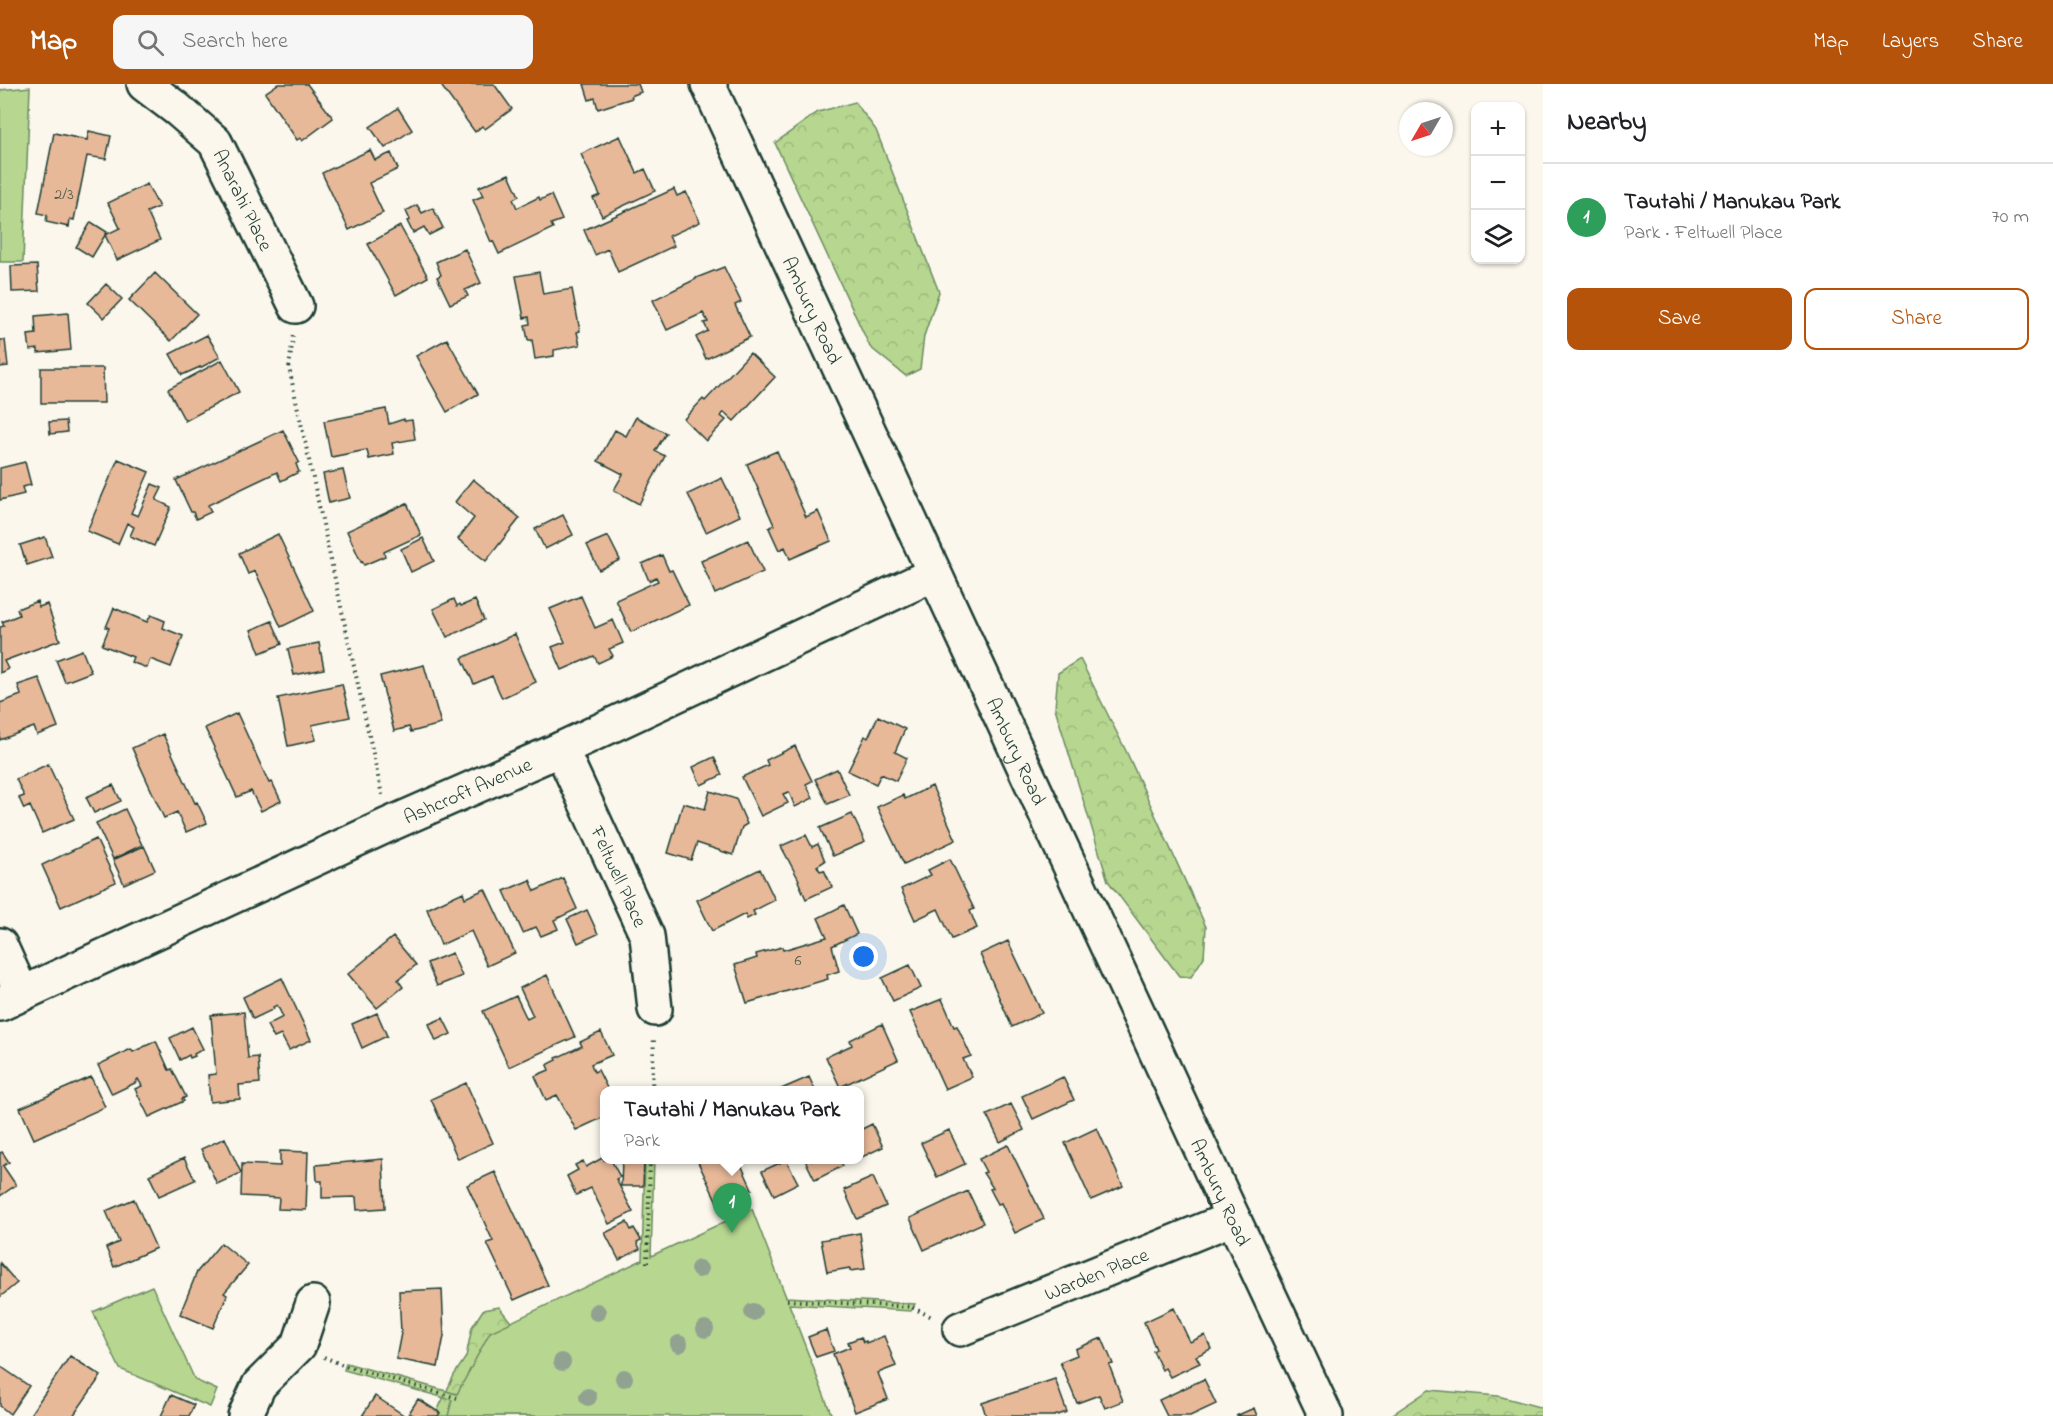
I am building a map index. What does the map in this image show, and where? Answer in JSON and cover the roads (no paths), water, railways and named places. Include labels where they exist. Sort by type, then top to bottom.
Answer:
[{"type":"street","name":"Anarahi Place","points":[[144,84],[215,142],[296,306]]},
{"type":"street","name":"Ambury Road","points":[[708,84],[1326,1416]]},
{"type":"street","name":"Ashcroft Avenue","points":[[11,999],[388,825],[561,749],[934,574]]},
{"type":"street","name":"Feltwell Place","points":[[561,749],[647,936],[655,1009]]},
{"type":"street","points":[[0,945],[11,999]]},
{"type":"street","name":"Warden Place","points":[[960,1329],[1233,1218]]},
{"type":"street","points":[[245,1416],[259,1385],[299,1345],[313,1304]]},
{"type":"place","name":"Tautahi / Manukau Park","points":[[732,1233]]}]
